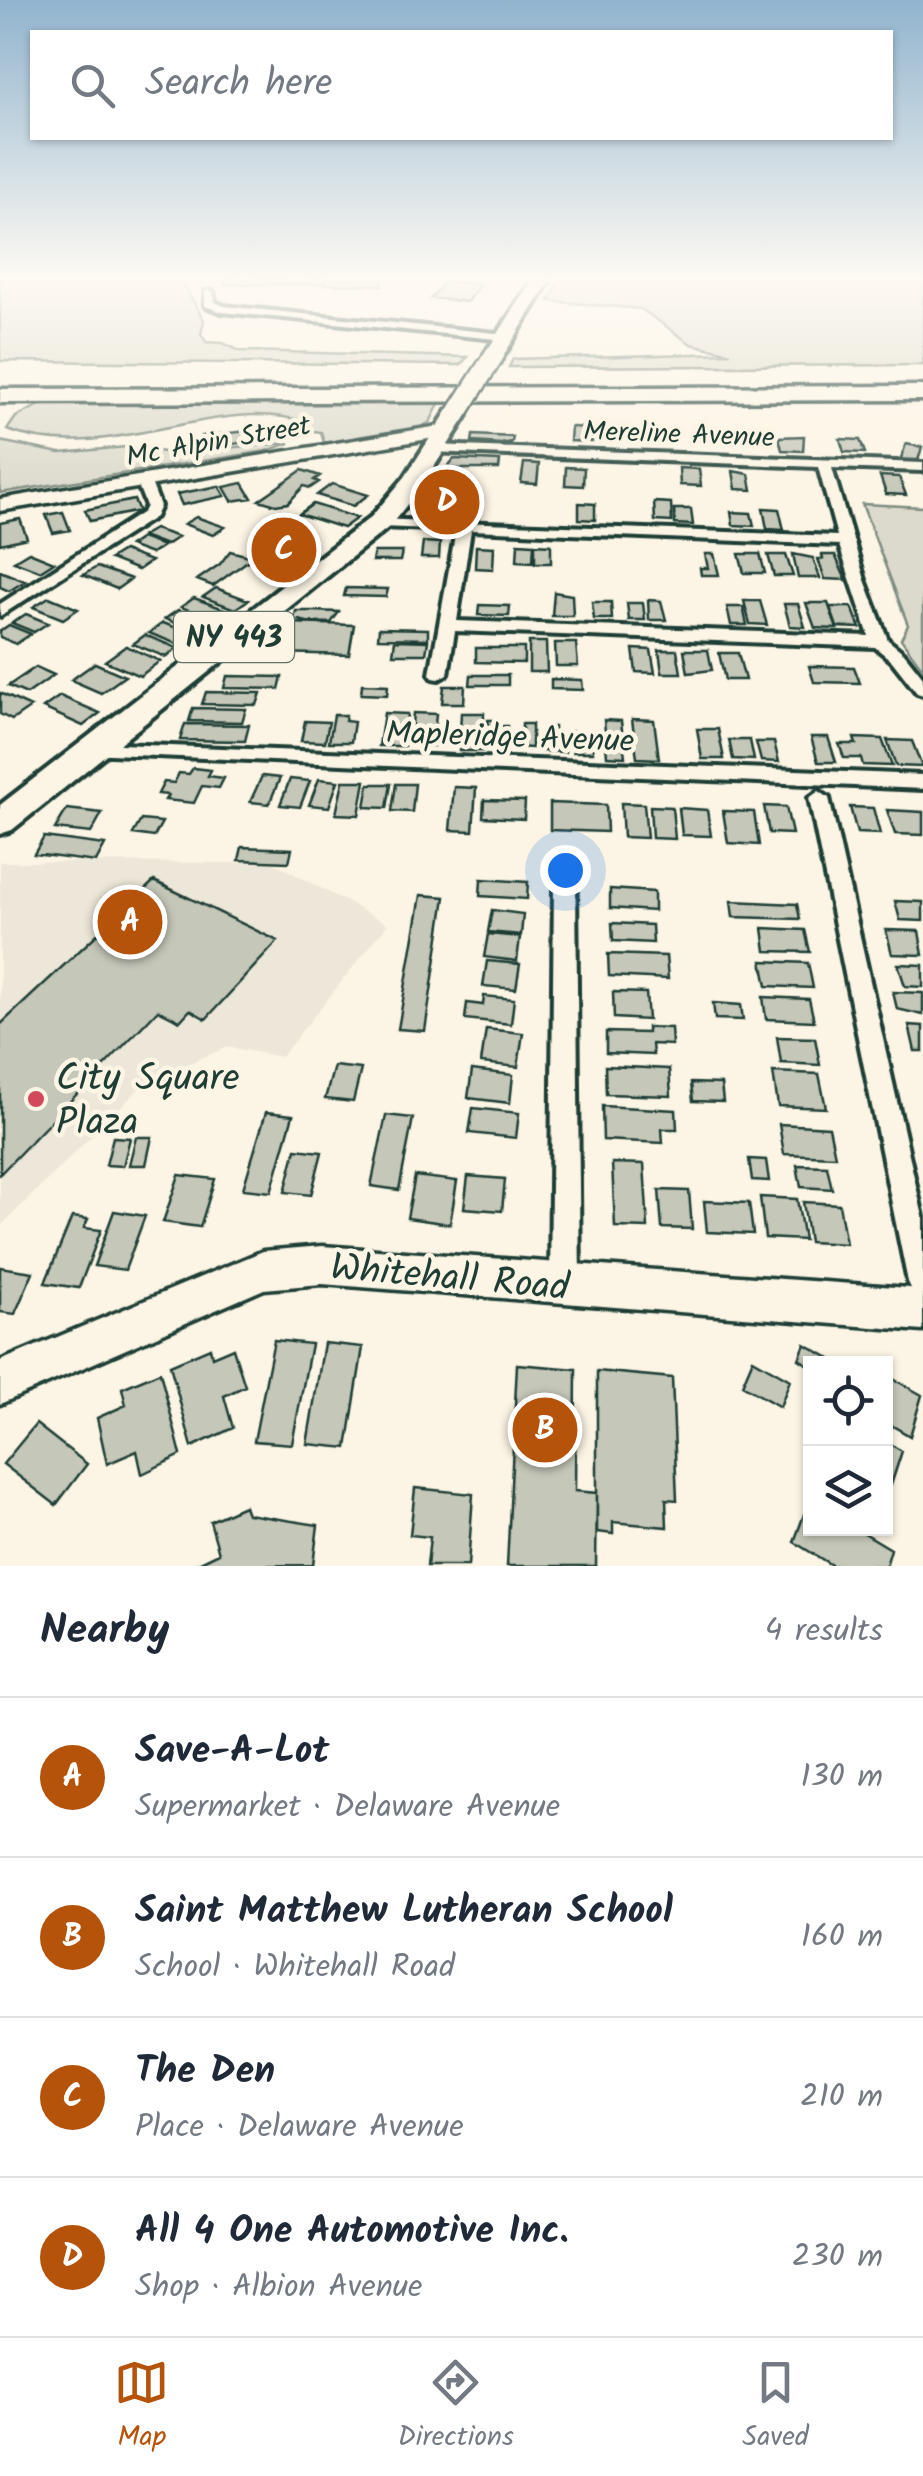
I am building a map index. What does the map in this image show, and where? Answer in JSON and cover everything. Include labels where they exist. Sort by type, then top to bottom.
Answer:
[{"type":"highway","points":[[0,376],[923,374]]},
{"type":"highway","points":[[0,396],[923,393]]},
{"type":"main road","name":"NY 443","points":[[0,822],[380,522],[414,481],[496,352]]},
{"type":"street","name":"Mereline Avenue","points":[[445,432],[824,463],[923,467]]},
{"type":"street","name":"Mc Alpin Street","points":[[0,505],[445,432]]},
{"type":"street","points":[[824,463],[880,642],[898,657],[923,689]]},
{"type":"street","points":[[0,611],[150,514],[154,506],[143,480]]},
{"type":"street","points":[[380,522],[846,541]]},
{"type":"street","points":[[439,674],[464,528]]},
{"type":"street","points":[[448,626],[880,642]]},
{"type":"street","name":"Mapleridge Avenue","points":[[94,748],[923,782]]},
{"type":"street","points":[[819,798],[923,1282]]},
{"type":"street","points":[[565,888],[565,1286]]},
{"type":"street","name":"Whitehall Road","points":[[0,1382],[263,1270],[322,1264],[565,1286],[923,1310]]},
{"type":"shaded area","points":[[0,352],[468,357],[460,365],[0,361]]},
{"type":"shaded area","points":[[727,352],[923,352],[923,365],[509,367],[513,359],[731,353]]},
{"type":"shaded area","points":[[441,400],[430,422],[419,428],[324,443],[321,432],[307,430],[305,422],[270,416],[234,416],[84,440],[45,439],[7,430],[16,417],[44,403]]},
{"type":"shaded area","points":[[0,441],[60,453],[126,447],[164,452],[290,443],[266,451],[0,493]]},
{"type":"shaded area","points":[[862,504],[923,507],[923,669],[901,639],[908,625]]},
{"type":"shaded area","name":"City Square Plaza","points":[[0,862],[274,863],[388,924],[281,1057],[228,1047],[148,1080],[0,1227]]},
{"type":"building","points":[[571,427],[592,428],[592,442],[570,441]]},
{"type":"building","points":[[277,428],[280,439],[203,447],[201,436]]},
{"type":"building","points":[[473,435],[513,437],[512,442],[501,444],[472,442]]},
{"type":"building","points":[[804,436],[803,451],[782,450],[779,437]]},
{"type":"building","points":[[840,439],[860,440],[865,453],[844,452]]},
{"type":"building","points":[[906,444],[922,447],[917,464],[900,461]]},
{"type":"building","points":[[454,459],[500,461],[499,469],[446,469]]},
{"type":"building","points":[[524,463],[539,464],[537,484],[521,483]]},
{"type":"building","points":[[566,467],[584,468],[583,486],[565,485]]},
{"type":"building","points":[[679,468],[699,469],[701,486],[680,485]]},
{"type":"building","points":[[302,470],[320,476],[314,480],[319,482],[310,488],[304,486],[288,503],[276,505],[259,500]]},
{"type":"building","points":[[733,471],[749,474],[752,490],[736,489]]},
{"type":"building","points":[[880,476],[899,477],[906,495],[886,494]]},
{"type":"building","points":[[243,483],[252,498],[232,501],[224,487]]},
{"type":"building","points":[[332,484],[368,495],[353,506],[317,495]]},
{"type":"building","points":[[219,486],[225,496],[182,505],[177,494]]},
{"type":"building","points":[[447,486],[474,486],[472,499],[443,497]]},
{"type":"building","points":[[443,497],[482,499],[479,517],[430,515]]},
{"type":"building","points":[[134,500],[139,511],[90,521],[85,510]]},
{"type":"building","points":[[654,502],[671,503],[672,522],[655,521]]},
{"type":"building","points":[[579,503],[595,504],[595,520],[579,519]]},
{"type":"building","points":[[313,504],[357,518],[343,528],[299,514]]},
{"type":"building","points":[[763,508],[779,509],[784,530],[767,529]]},
{"type":"building","points":[[674,509],[691,509],[693,525],[675,524]]},
{"type":"building","points":[[63,512],[70,530],[53,533],[46,515]]},
{"type":"building","points":[[731,512],[751,513],[754,526],[733,525]]},
{"type":"building","points":[[196,517],[225,527],[213,535],[184,524]]},
{"type":"building","points":[[20,519],[27,538],[0,544],[0,523]]},
{"type":"building","points":[[154,529],[178,537],[166,545],[142,536]]},
{"type":"building","points":[[268,537],[314,552],[300,563],[254,548]]},
{"type":"building","points":[[141,538],[163,546],[151,554],[129,546]]},
{"type":"building","points":[[423,542],[440,543],[439,558],[421,558]]},
{"type":"building","points":[[518,543],[534,544],[533,562],[517,561]]},
{"type":"building","points":[[535,544],[551,545],[551,563],[535,563]]},
{"type":"building","points":[[476,546],[494,547],[493,569],[475,568]]},
{"type":"building","points":[[123,551],[151,561],[138,570],[110,559]]},
{"type":"building","points":[[230,551],[253,557],[213,586],[197,580],[220,564]]},
{"type":"building","points":[[29,552],[54,562],[40,571],[14,561]]},
{"type":"building","points":[[374,552],[402,552],[400,561],[372,561]]},
{"type":"building","points":[[705,554],[714,554],[719,575],[701,575],[700,568],[708,568]]},
{"type":"building","points":[[739,554],[760,554],[765,573],[744,573]]},
{"type":"building","points":[[793,554],[813,558],[820,578],[798,578]]},
{"type":"building","points":[[768,555],[786,555],[793,576],[774,576]]},
{"type":"building","points":[[822,555],[835,555],[846,580],[825,579],[818,559],[823,559]]},
{"type":"building","points":[[97,567],[131,579],[117,589],[83,575]]},
{"type":"building","points":[[0,571],[25,581],[9,591],[0,587]]},
{"type":"building","points":[[216,588],[248,600],[235,609],[203,597]]},
{"type":"building","points":[[346,588],[388,589],[386,597],[344,596]]},
{"type":"building","points":[[554,592],[572,595],[573,616],[552,616]]},
{"type":"building","points":[[49,597],[78,609],[63,619],[33,607]]},
{"type":"building","points":[[194,598],[232,612],[219,622],[181,607]]},
{"type":"building","points":[[648,600],[661,601],[666,620],[649,620]]},
{"type":"building","points":[[744,601],[760,601],[767,625],[750,624]]},
{"type":"building","points":[[592,602],[611,602],[612,619],[594,619]]},
{"type":"building","points":[[627,603],[643,603],[645,620],[629,620]]},
{"type":"building","points":[[806,603],[828,603],[837,629],[815,628]]},
{"type":"building","points":[[784,604],[798,604],[805,627],[790,626]]},
{"type":"building","points":[[479,605],[510,606],[509,616],[478,615]]},
{"type":"building","points":[[727,607],[743,607],[747,625],[731,625]]},
{"type":"building","points":[[830,607],[852,607],[860,628],[837,627]]},
{"type":"building","points":[[178,610],[216,625],[203,634],[165,619]]},
{"type":"building","points":[[296,611],[339,612],[331,623],[294,619]]},
{"type":"building","points":[[26,614],[48,623],[34,632],[12,623]]},
{"type":"building","points":[[163,623],[196,635],[182,646],[149,633]]},
{"type":"building","points":[[289,623],[354,625],[349,655],[281,653]]},
{"type":"building","points":[[9,625],[31,634],[16,644],[0,637],[0,631]]},
{"type":"building","points":[[379,628],[428,629],[428,639],[378,638]]},
{"type":"building","points":[[145,635],[177,648],[166,657],[133,644]]},
{"type":"building","points":[[395,640],[428,641],[426,654],[393,654]]},
{"type":"building","points":[[529,642],[546,642],[547,672],[529,672]]},
{"type":"building","points":[[555,643],[576,643],[578,666],[556,666]]},
{"type":"building","points":[[126,646],[160,661],[140,676],[105,661]]},
{"type":"building","points":[[476,648],[524,648],[524,663],[476,662]]},
{"type":"building","points":[[633,649],[651,650],[655,673],[636,672]]},
{"type":"building","points":[[659,650],[677,650],[681,673],[662,673]]},
{"type":"building","points":[[684,650],[708,650],[712,670],[688,673]]},
{"type":"building","points":[[719,653],[738,653],[745,680],[725,680]]},
{"type":"building","points":[[95,663],[125,676],[101,693],[71,680]]},
{"type":"building","points":[[809,666],[854,667],[860,683],[814,682]]},
{"type":"building","points":[[36,667],[54,675],[27,694],[8,686]]},
{"type":"building","points":[[471,675],[508,675],[508,685],[470,685]]},
{"type":"building","points":[[227,676],[282,677],[279,689],[224,688]]},
{"type":"building","points":[[551,679],[582,680],[583,690],[551,689]]},
{"type":"building","points":[[362,684],[388,685],[387,695],[361,694]]},
{"type":"building","points":[[444,686],[465,686],[464,703],[442,703]]},
{"type":"building","points":[[206,692],[261,693],[257,705],[202,704]]},
{"type":"building","points":[[0,693],[31,707],[12,720],[0,714]]},
{"type":"building","points":[[60,696],[100,713],[83,726],[43,708]]},
{"type":"building","points":[[193,708],[246,709],[242,722],[189,721]]},
{"type":"building","points":[[384,713],[407,714],[404,746],[379,746]]},
{"type":"building","points":[[413,713],[436,714],[433,746],[410,745]]},
{"type":"building","points":[[461,713],[484,713],[483,751],[459,751]]},
{"type":"building","points":[[334,715],[346,715],[345,721],[354,722],[351,742],[329,742]]},
{"type":"building","points":[[632,719],[654,720],[659,759],[637,758]]},
{"type":"building","points":[[488,720],[497,720],[497,726],[507,726],[507,749],[487,749]]},
{"type":"building","points":[[604,720],[621,721],[625,757],[607,756]]},
{"type":"building","points":[[305,721],[329,722],[325,742],[301,741]]},
{"type":"building","points":[[185,724],[249,725],[245,741],[180,740]]},
{"type":"building","points":[[522,724],[532,724],[532,748],[515,747],[515,732],[522,732]]},
{"type":"building","points":[[545,727],[554,727],[554,734],[564,734],[565,752],[542,751]]},
{"type":"building","points":[[697,729],[718,729],[724,759],[702,759]]},
{"type":"building","points":[[572,731],[592,732],[593,752],[573,752]]},
{"type":"building","points":[[811,737],[828,737],[836,762],[818,762]]},
{"type":"building","points":[[854,738],[882,739],[892,766],[863,765],[861,758],[844,758],[839,744],[856,744]]},
{"type":"building","points":[[729,740],[750,740],[754,760],[733,759]]},
{"type":"building","points":[[887,740],[912,741],[922,767],[896,766]]},
{"type":"building","points":[[756,742],[774,742],[779,762],[761,761]]},
{"type":"building","points":[[193,768],[211,770],[208,776],[224,778],[219,788],[202,786],[194,803],[165,800],[168,795],[158,794],[164,782],[174,783],[179,773],[189,774]]},
{"type":"building","points":[[262,776],[280,778],[269,804],[250,802]]},
{"type":"building","points":[[290,779],[310,781],[300,807],[280,805]]},
{"type":"building","points":[[319,779],[338,781],[329,807],[309,805]]},
{"type":"building","points":[[343,781],[365,781],[359,815],[336,814]]},
{"type":"building","points":[[369,784],[391,784],[387,808],[365,807]]},
{"type":"building","points":[[396,784],[415,784],[412,812],[392,811]]},
{"type":"building","points":[[454,787],[476,788],[473,831],[450,830]]},
{"type":"building","points":[[484,800],[525,801],[524,819],[483,817]]},
{"type":"building","points":[[550,803],[606,805],[607,832],[550,830]]},
{"type":"building","points":[[621,803],[644,804],[647,838],[623,837]]},
{"type":"building","points":[[650,806],[672,807],[675,839],[652,838]]},
{"type":"building","points":[[764,806],[786,807],[792,834],[769,833]]},
{"type":"building","points":[[850,807],[873,808],[880,834],[857,833]]},
{"type":"building","points":[[679,808],[707,810],[711,836],[682,835]]},
{"type":"building","points":[[67,809],[102,813],[91,833],[55,829]]},
{"type":"building","points":[[887,810],[923,812],[923,835],[895,834]]},
{"type":"building","points":[[723,811],[754,812],[759,845],[728,843]]},
{"type":"building","points":[[141,820],[162,822],[154,837],[133,834]]},
{"type":"building","points":[[44,837],[105,845],[96,862],[34,854]]},
{"type":"building","points":[[242,847],[292,849],[289,862],[239,860]]},
{"type":"building","points":[[481,879],[528,882],[527,899],[480,896]]},
{"type":"building","name":"City Square Plaza","points":[[154,881],[278,941],[206,1019],[190,1010],[180,1021],[158,1010],[0,1174],[0,1025]]},
{"type":"building","points":[[610,889],[654,892],[654,911],[610,908]]},
{"type":"building","points":[[421,895],[445,897],[425,1031],[398,1029]]},
{"type":"building","points":[[731,901],[797,904],[800,919],[733,917]]},
{"type":"building","points":[[895,901],[923,902],[923,921],[900,920]]},
{"type":"building","points":[[492,910],[523,914],[521,935],[488,932]]},
{"type":"building","points":[[612,923],[652,925],[653,943],[613,941]]},
{"type":"building","points":[[763,928],[805,930],[810,952],[766,951]]},
{"type":"building","points":[[886,930],[919,931],[923,955],[892,954]]},
{"type":"building","points":[[488,934],[520,937],[517,961],[484,957]]},
{"type":"building","points":[[608,954],[666,956],[668,979],[609,976]]},
{"type":"building","points":[[487,961],[520,964],[516,989],[483,986]]},
{"type":"building","points":[[762,961],[808,963],[813,988],[767,986]]},
{"type":"building","points":[[898,964],[923,965],[923,987],[905,986]]},
{"type":"building","points":[[613,992],[646,993],[648,1020],[614,1018]]},
{"type":"building","points":[[893,992],[923,993],[923,1015],[897,1009]]},
{"type":"building","points":[[484,996],[514,999],[511,1024],[465,1019],[467,1003],[483,1005]]},
{"type":"building","points":[[763,997],[809,999],[814,1021],[766,1019]]},
{"type":"building","points":[[713,1003],[741,1005],[743,1020],[715,1019]]},
{"type":"building","points":[[909,1025],[923,1026],[923,1051],[915,1051]]},
{"type":"building","points":[[647,1027],[671,1028],[672,1045],[652,1044],[653,1055],[606,1053],[606,1032],[647,1033]]},
{"type":"building","points":[[486,1029],[523,1033],[518,1067],[481,1063]]},
{"type":"building","points":[[777,1037],[815,1038],[820,1065],[781,1063]]},
{"type":"building","points":[[334,1066],[361,1069],[353,1102],[325,1099]]},
{"type":"building","points":[[605,1066],[669,1069],[671,1096],[606,1094]]},
{"type":"building","points":[[472,1070],[513,1075],[510,1103],[468,1098]]},
{"type":"building","points":[[773,1072],[819,1074],[826,1108],[778,1106]]},
{"type":"building","points":[[691,1083],[721,1084],[723,1102],[693,1101]]},
{"type":"building","points":[[602,1106],[676,1110],[677,1129],[662,1129],[663,1143],[603,1140]]},
{"type":"building","points":[[473,1108],[519,1113],[516,1138],[469,1133]]},
{"type":"building","points":[[266,1112],[293,1115],[271,1192],[243,1189]]},
{"type":"building","points":[[386,1115],[413,1118],[399,1190],[371,1186]]},
{"type":"building","points":[[779,1124],[829,1127],[835,1156],[784,1154]]},
{"type":"building","points":[[113,1137],[130,1138],[123,1166],[106,1165]]},
{"type":"building","points":[[136,1137],[152,1137],[146,1165],[129,1165]]},
{"type":"building","points":[[296,1149],[322,1152],[311,1195],[285,1192]]},
{"type":"building","points":[[749,1159],[766,1160],[769,1181],[752,1180]]},
{"type":"building","points":[[612,1163],[644,1164],[648,1228],[615,1227]]},
{"type":"building","points":[[797,1165],[827,1166],[832,1189],[801,1187]]},
{"type":"building","points":[[179,1175],[215,1179],[200,1227],[163,1222]]},
{"type":"building","points":[[415,1176],[457,1181],[450,1224],[407,1218]]},
{"type":"building","points":[[468,1176],[505,1179],[502,1211],[464,1208]]},
{"type":"building","points":[[659,1190],[689,1191],[692,1229],[662,1228]]},
{"type":"building","points":[[760,1197],[797,1199],[804,1240],[765,1238]]},
{"type":"building","points":[[704,1201],[749,1203],[753,1234],[707,1232]]},
{"type":"building","points":[[803,1202],[839,1204],[846,1244],[809,1242]]},
{"type":"building","points":[[114,1211],[145,1216],[125,1270],[94,1266]]},
{"type":"building","points":[[72,1217],[88,1219],[84,1228],[101,1230],[79,1288],[45,1283]]},
{"type":"building","points":[[0,1267],[33,1272],[15,1314],[0,1312]]},
{"type":"building","points":[[274,1340],[311,1344],[292,1444],[254,1441]]},
{"type":"building","points":[[324,1343],[363,1347],[347,1448],[307,1444]]},
{"type":"building","points":[[805,1344],[826,1356],[803,1356],[803,1362],[799,1359]]},
{"type":"building","points":[[210,1348],[212,1357],[233,1348],[245,1386],[224,1396],[233,1428],[192,1447],[170,1365]]},
{"type":"building","points":[[753,1359],[790,1380],[780,1407],[742,1385]]},
{"type":"building","points":[[517,1364],[576,1369],[575,1491],[597,1493],[596,1566],[507,1566]]},
{"type":"building","points":[[597,1371],[672,1378],[677,1500],[666,1499],[667,1527],[613,1522],[613,1534],[597,1532]]},
{"type":"building","points":[[160,1372],[181,1455],[142,1474],[137,1451],[107,1464],[97,1418],[126,1405],[122,1388]]},
{"type":"building","points":[[893,1379],[922,1395],[910,1436],[893,1426]]},
{"type":"building","points":[[36,1424],[87,1464],[56,1505],[3,1464]]},
{"type":"building","points":[[893,1446],[902,1451],[893,1479]]},
{"type":"building","points":[[415,1488],[473,1494],[468,1566],[427,1566],[430,1537],[410,1535]]},
{"type":"building","points":[[244,1506],[247,1514],[318,1525],[313,1565],[192,1566],[219,1553],[210,1521]]},
{"type":"building","points":[[803,1517],[803,1536],[869,1536],[891,1549],[886,1566],[833,1566],[794,1542]]},
{"type":"place","name":"All 4 One Automotive Inc.","points":[[447,502]]},
{"type":"place","name":"The Den","points":[[284,550]]},
{"type":"place","name":"Save-A-Lot","points":[[130,922]]},
{"type":"place","name":"City Square Plaza","points":[[36,1099]]},
{"type":"place","name":"Saint Matthew Lutheran School","points":[[545,1430]]}]
